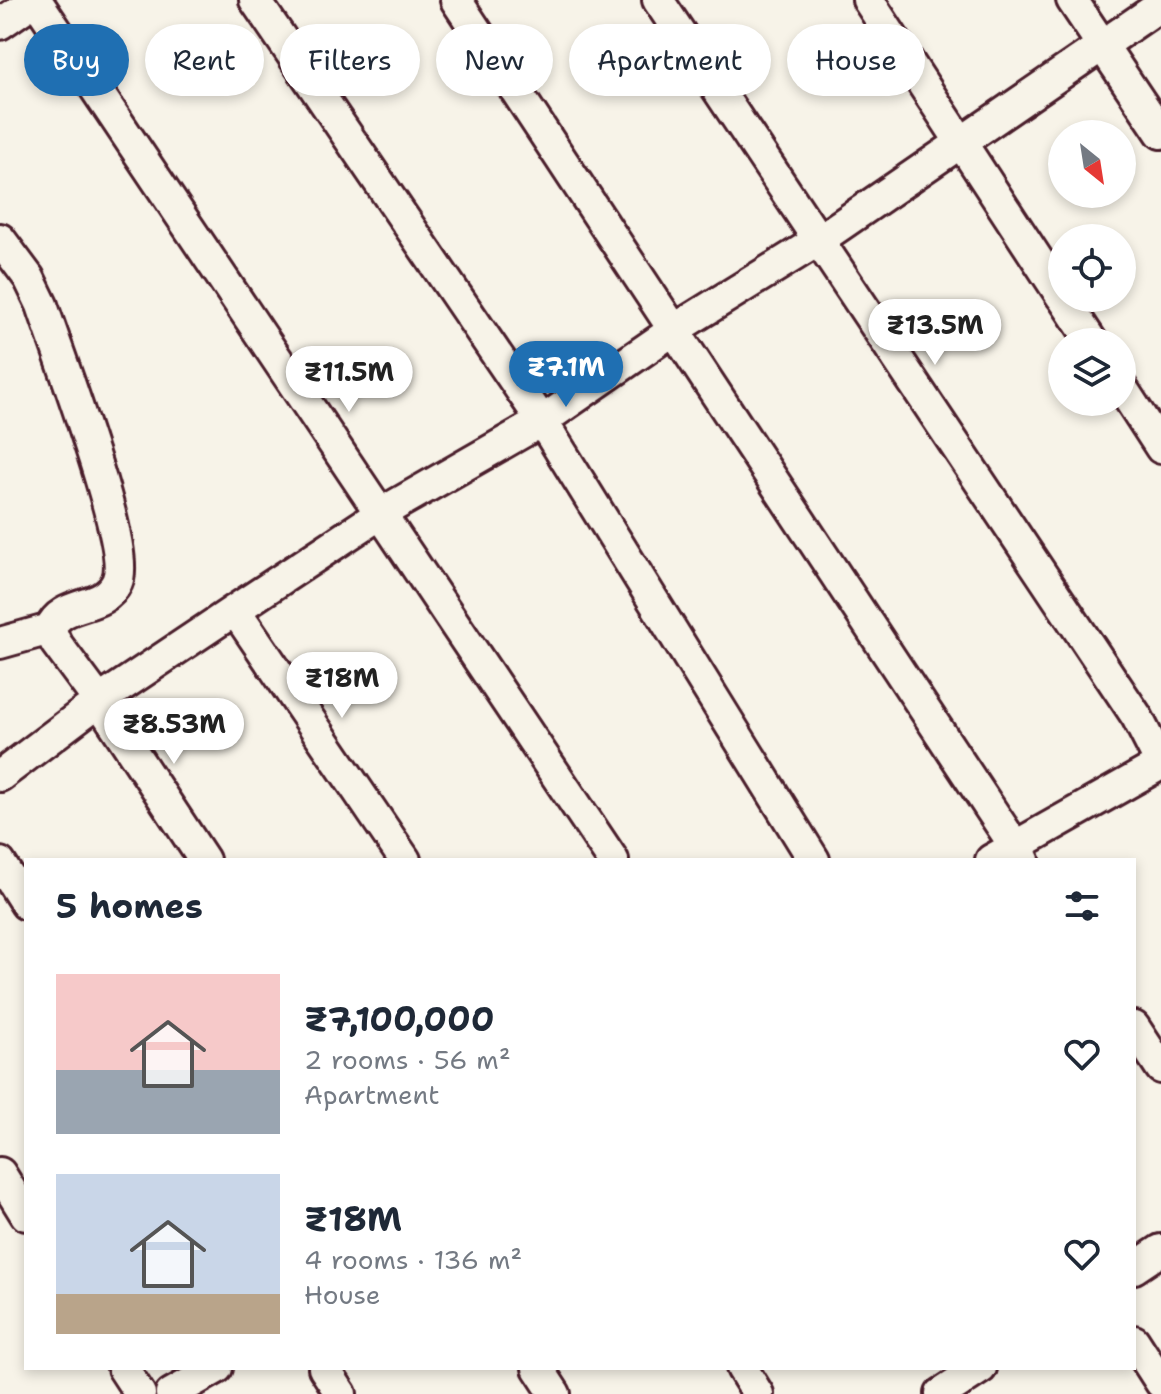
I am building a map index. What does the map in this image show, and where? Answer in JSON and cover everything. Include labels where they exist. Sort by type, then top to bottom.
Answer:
[{"type":"street","points":[[0,24],[36,0],[383,512],[612,858]]},
{"type":"street","points":[[255,0],[542,421],[813,858]]},
{"type":"street","points":[[456,0],[675,329],[1010,855],[1161,764],[1137,717],[658,0]]},
{"type":"street","points":[[868,0],[1048,277]]},
{"type":"street","points":[[1072,0],[1161,133]]},
{"type":"street","points":[[0,776],[99,701],[235,610],[383,512],[542,421],[675,329],[819,240],[1161,5]]},
{"type":"street","points":[[0,239],[29,278],[42,305],[112,521],[120,560],[118,581],[106,596],[65,611],[54,619],[50,629],[56,643],[99,701],[203,858]]},
{"type":"street","points":[[1136,410],[1161,448]]},
{"type":"street","points":[[235,610],[404,858]]},
{"type":"street","points":[[0,643],[50,629]]},
{"type":"street","points":[[0,863],[24,901]]},
{"type":"street","points":[[1136,1030],[1161,1068]]},
{"type":"street","points":[[0,1173],[24,1212]]},
{"type":"street","points":[[1136,1267],[1161,1250]]},
{"type":"street","points":[[1136,1344],[1161,1383]]},
{"type":"street","points":[[124,1370],[140,1394]]},
{"type":"street","points":[[171,1394],[213,1370]]},
{"type":"street","points":[[325,1370],[341,1394]]},
{"type":"street","points":[[539,1370],[555,1394]]},
{"type":"street","points":[[743,1370],[758,1394]]}]
